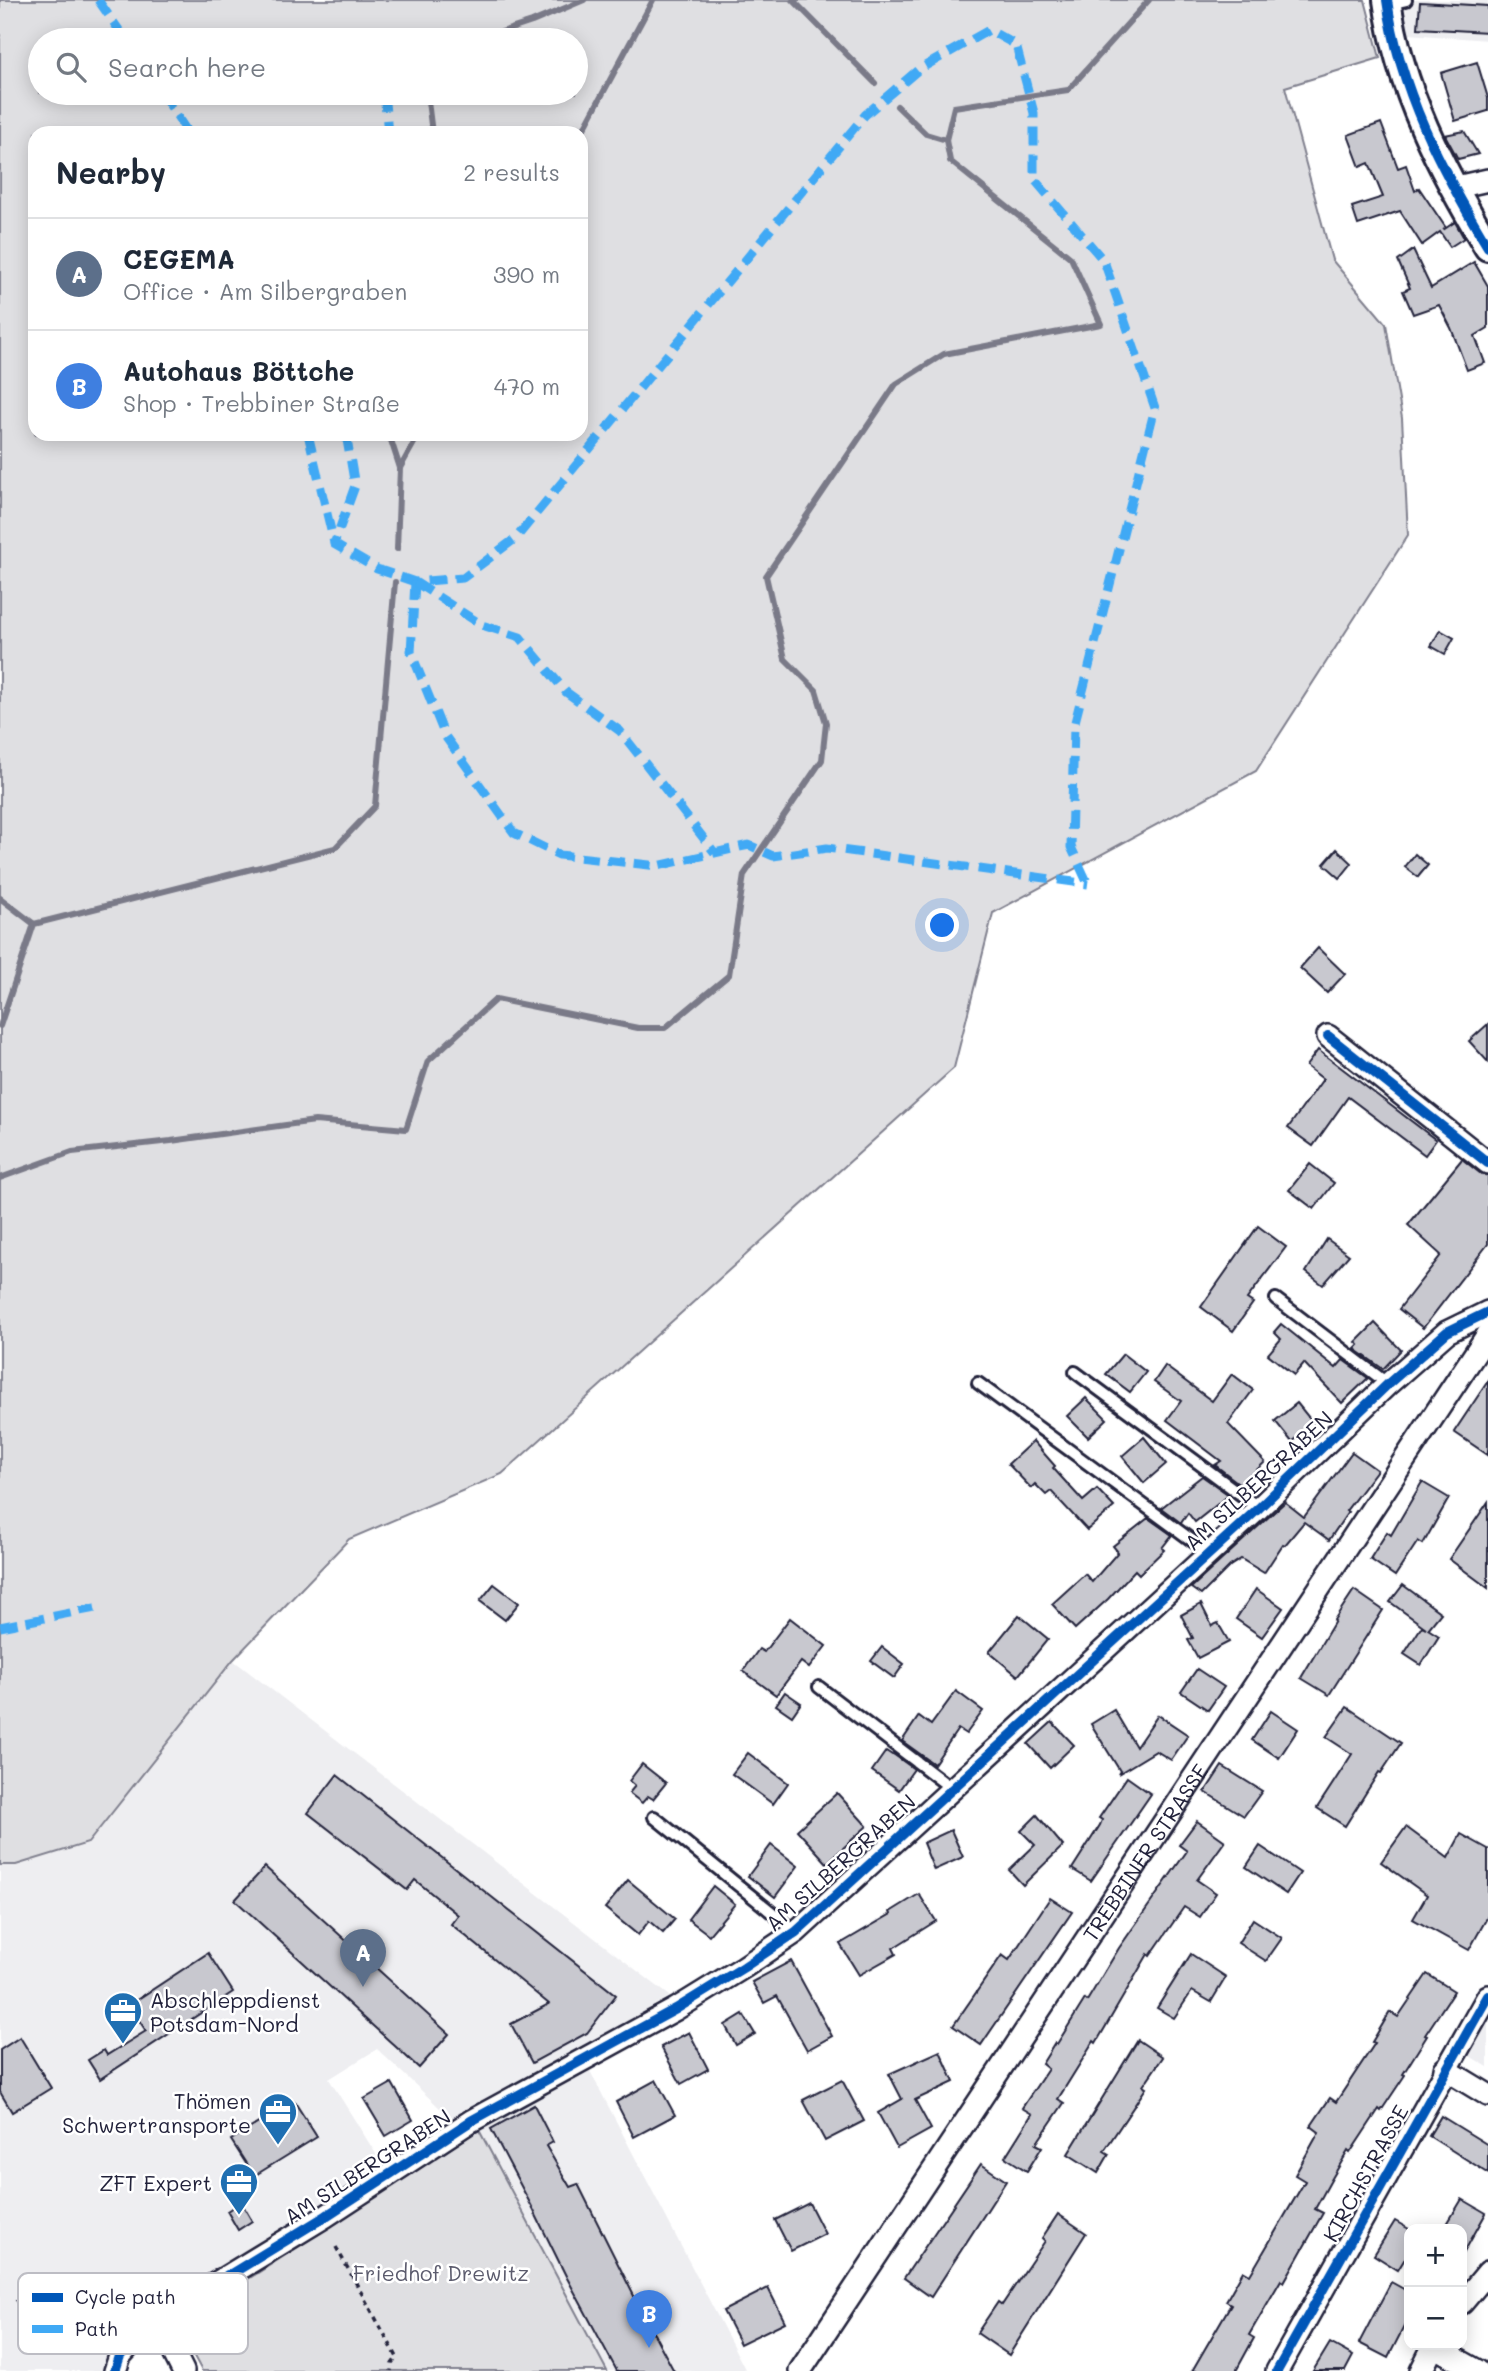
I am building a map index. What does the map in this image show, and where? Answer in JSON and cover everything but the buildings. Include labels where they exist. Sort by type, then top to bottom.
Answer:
[{"type":"street","points":[[1394,2],[1396,48],[1417,111],[1452,188],[1488,247]]},
{"type":"street","points":[[1452,188],[1488,180]]},
{"type":"street","points":[[1328,1036],[1488,1163]]},
{"type":"street","name":"AM SILBERGRABEN","points":[[235,2273],[471,2121],[676,2009],[796,1931],[1259,1508],[1388,1384],[1447,1332],[1488,1312]]},
{"type":"street","name":"TREBBINER STRASSE","points":[[800,2371],[1488,1334]]},
{"type":"street","name":"KIRCHSTRASSE","points":[[1278,2371],[1488,1996]]},
{"type":"street","points":[[1445,2069],[1488,2095]]},
{"type":"street","points":[[1467,2297],[1488,2273]]},
{"type":"street","points":[[1421,2371],[1431,2350]]},
{"type":"street","points":[[1442,2350],[1478,2371]]},
{"type":"street","name":"AM SILBERGRABEN","points":[[115,2371],[122,2354]]},
{"type":"street","points":[[174,2354],[183,2371]]},
{"type":"lane","points":[[1276,1299],[1388,1384]]},
{"type":"lane","points":[[1076,1372],[1259,1508]]},
{"type":"lane","points":[[978,1383],[1209,1553]]},
{"type":"lane","points":[[819,1687],[951,1788]]},
{"type":"lane","points":[[654,1817],[796,1931]]},
{"type":"path","points":[[336,2247],[397,2357],[391,2371]]},
{"type":"shaded area","points":[[1403,0],[1488,0],[1488,40],[1409,34]]},
{"type":"shaded area","points":[[233,1660],[670,1996],[456,2123],[377,2049],[329,2079],[386,2170],[228,2273],[18,2273],[18,2354],[130,2354],[109,2371],[0,2371],[0,1865],[16,1865],[88,1843]]},
{"type":"shaded area","points":[[1488,2021],[1488,2067],[1468,2055]]},
{"type":"shaded area","points":[[590,2071],[746,2371],[607,2371],[479,2130]]},
{"type":"green space","points":[[0,0],[1365,0],[1380,58],[1285,87],[1332,260],[1386,324],[1402,418],[1408,535],[1256,771],[993,913],[954,1068],[502,1474],[349,1539],[233,1660],[88,1843],[16,1865],[0,1865]]},
{"type":"green space","name":"Friedhof Drewitz","points":[[479,2130],[607,2371],[202,2371],[193,2354],[248,2354],[248,2279]]},
{"type":"waterway","points":[[514,28],[584,0]]},
{"type":"waterway","points":[[585,126],[653,0]]},
{"type":"waterway","points":[[793,0],[875,83]]},
{"type":"waterway","points":[[0,1178],[72,1152],[315,1121],[406,1129],[428,1061],[496,999],[638,1028],[665,1028],[729,975],[744,875],[822,760],[826,723],[816,690],[785,659],[766,576],[896,384],[944,354],[1101,324],[1071,258],[950,161],[946,140],[954,107],[1068,90],[1149,0]]},
{"type":"waterway","points":[[428,105],[431,126]]},
{"type":"waterway","points":[[897,106],[926,134],[946,140]]},
{"type":"waterway","points":[[391,441],[400,468]]},
{"type":"waterway","points":[[397,549],[400,468],[415,441]]},
{"type":"waterway","points":[[0,1026],[34,924],[335,848],[375,806],[395,582]]},
{"type":"waterway","points":[[0,898],[34,924]]},
{"type":"marked path","points":[[98,0],[118,28]]},
{"type":"marked path","points":[[347,441],[355,486],[334,544],[377,569],[415,582],[463,578],[516,538],[865,115],[918,70],[989,30],[1016,45],[1034,113],[1034,179],[1104,261],[1155,408],[1074,726],[1071,847],[1088,884]]},
{"type":"marked path","points":[[170,105],[183,126]]},
{"type":"marked path","points":[[385,105],[387,126]]},
{"type":"marked path","points":[[310,441],[334,543]]},
{"type":"marked path","points":[[415,582],[411,652],[445,736],[514,833],[559,855],[658,866],[749,845],[773,856],[827,848],[1088,884]]},
{"type":"marked path","points":[[415,582],[482,625],[520,637],[566,692],[620,731],[715,853]]},
{"type":"marked path","points":[[0,1627],[95,1608]]},
{"type":"cycle path","points":[[1387,0],[1401,65],[1412,97],[1454,189],[1488,247]]},
{"type":"cycle path","points":[[1328,1036],[1488,1163]]},
{"type":"cycle path","points":[[233,2273],[326,2216],[471,2121],[676,2009],[796,1932],[1259,1508],[1388,1384],[1447,1332],[1488,1312]]},
{"type":"cycle path","points":[[1277,2371],[1488,1996]]},
{"type":"cycle path","points":[[115,2371],[122,2354]]},
{"type":"place","name":"CEGEMA","points":[[363,1987]]},
{"type":"place","name":"Abschleppdienst Potsdam-Nord","points":[[123,2045]]},
{"type":"place","name":"Thömen Schwertransporte","points":[[278,2146]]},
{"type":"place","name":"ZFT Expert","points":[[239,2216]]},
{"type":"place","name":"Autohaus Böttche","points":[[649,2348]]}]
